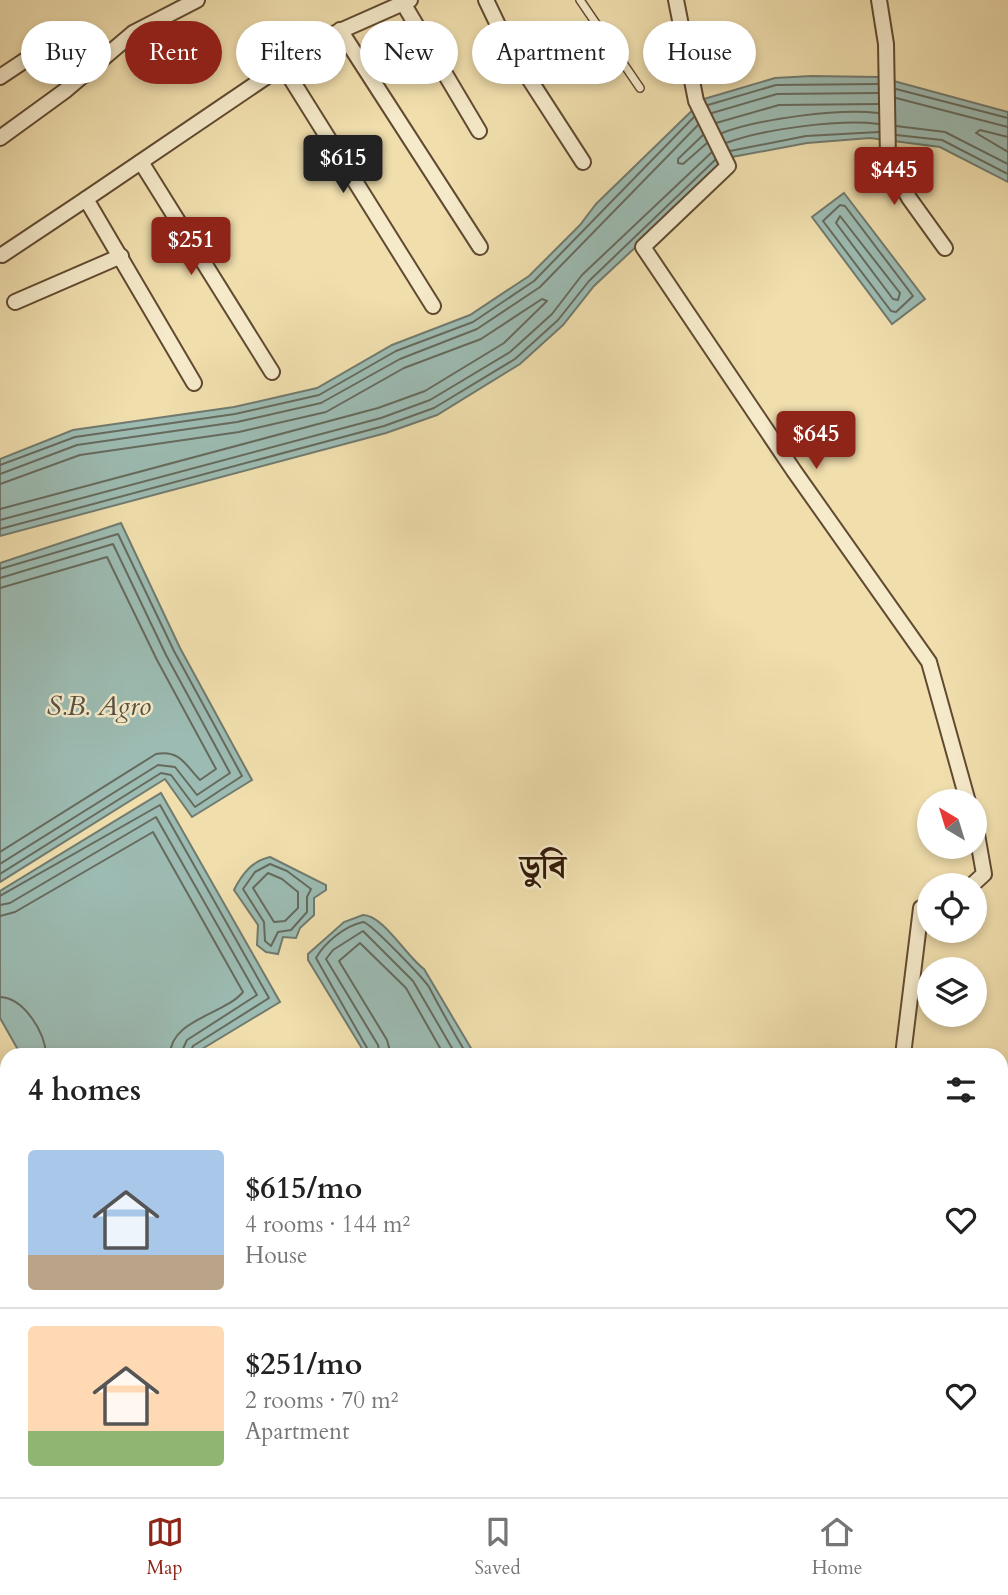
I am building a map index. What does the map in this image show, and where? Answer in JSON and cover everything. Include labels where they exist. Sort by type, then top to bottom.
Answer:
[{"type":"street","points":[[0,138],[66,90],[133,33],[197,0]]},
{"type":"street","points":[[486,0],[508,47],[583,162]]},
{"type":"street","points":[[676,0],[696,102],[728,166],[643,247],[794,471],[929,662],[964,789]]},
{"type":"street","points":[[879,0],[887,75],[886,147],[900,183],[945,248]]},
{"type":"street","points":[[346,27],[407,2],[479,131]]},
{"type":"street","points":[[346,39],[480,247]]},
{"type":"street","points":[[0,77],[21,63]]},
{"type":"street","points":[[2,255],[256,84]]},
{"type":"street","points":[[294,84],[433,306]]},
{"type":"street","points":[[141,162],[272,372]]},
{"type":"street","points":[[86,199],[194,383]]},
{"type":"street","points":[[15,302],[121,256]]},
{"type":"street","points":[[904,1048],[917,941]]},
{"type":"lane","points":[[580,0],[640,88]]},
{"type":"water","points":[[879,77],[1008,112],[1008,182],[940,147],[870,138],[807,143],[732,157],[594,286],[563,325],[520,364],[437,415],[386,433],[0,536],[0,459],[73,430],[234,407],[317,388],[392,345],[470,315],[529,276],[580,225],[596,204],[704,99],[775,78]]},
{"type":"water","points":[[844,193],[925,299],[892,324],[812,217]]},
{"type":"water","name":"S.B. Agro","points":[[121,523],[180,648],[252,780],[192,817],[165,779],[0,882],[0,563]]},
{"type":"water","points":[[161,793],[280,1002],[204,1048],[17,1048],[0,1018],[0,891]]},
{"type":"water","points":[[270,857],[326,885],[326,890],[314,898],[314,915],[300,928],[296,938],[283,937],[278,954],[266,952],[257,945],[258,925],[234,890],[248,869]]},
{"type":"water","points":[[363,915],[371,917],[394,937],[424,969],[471,1048],[362,1048],[308,960],[308,954],[344,922]]},
{"type":"district","name":"ডুবি","points":[[543,866]]}]
